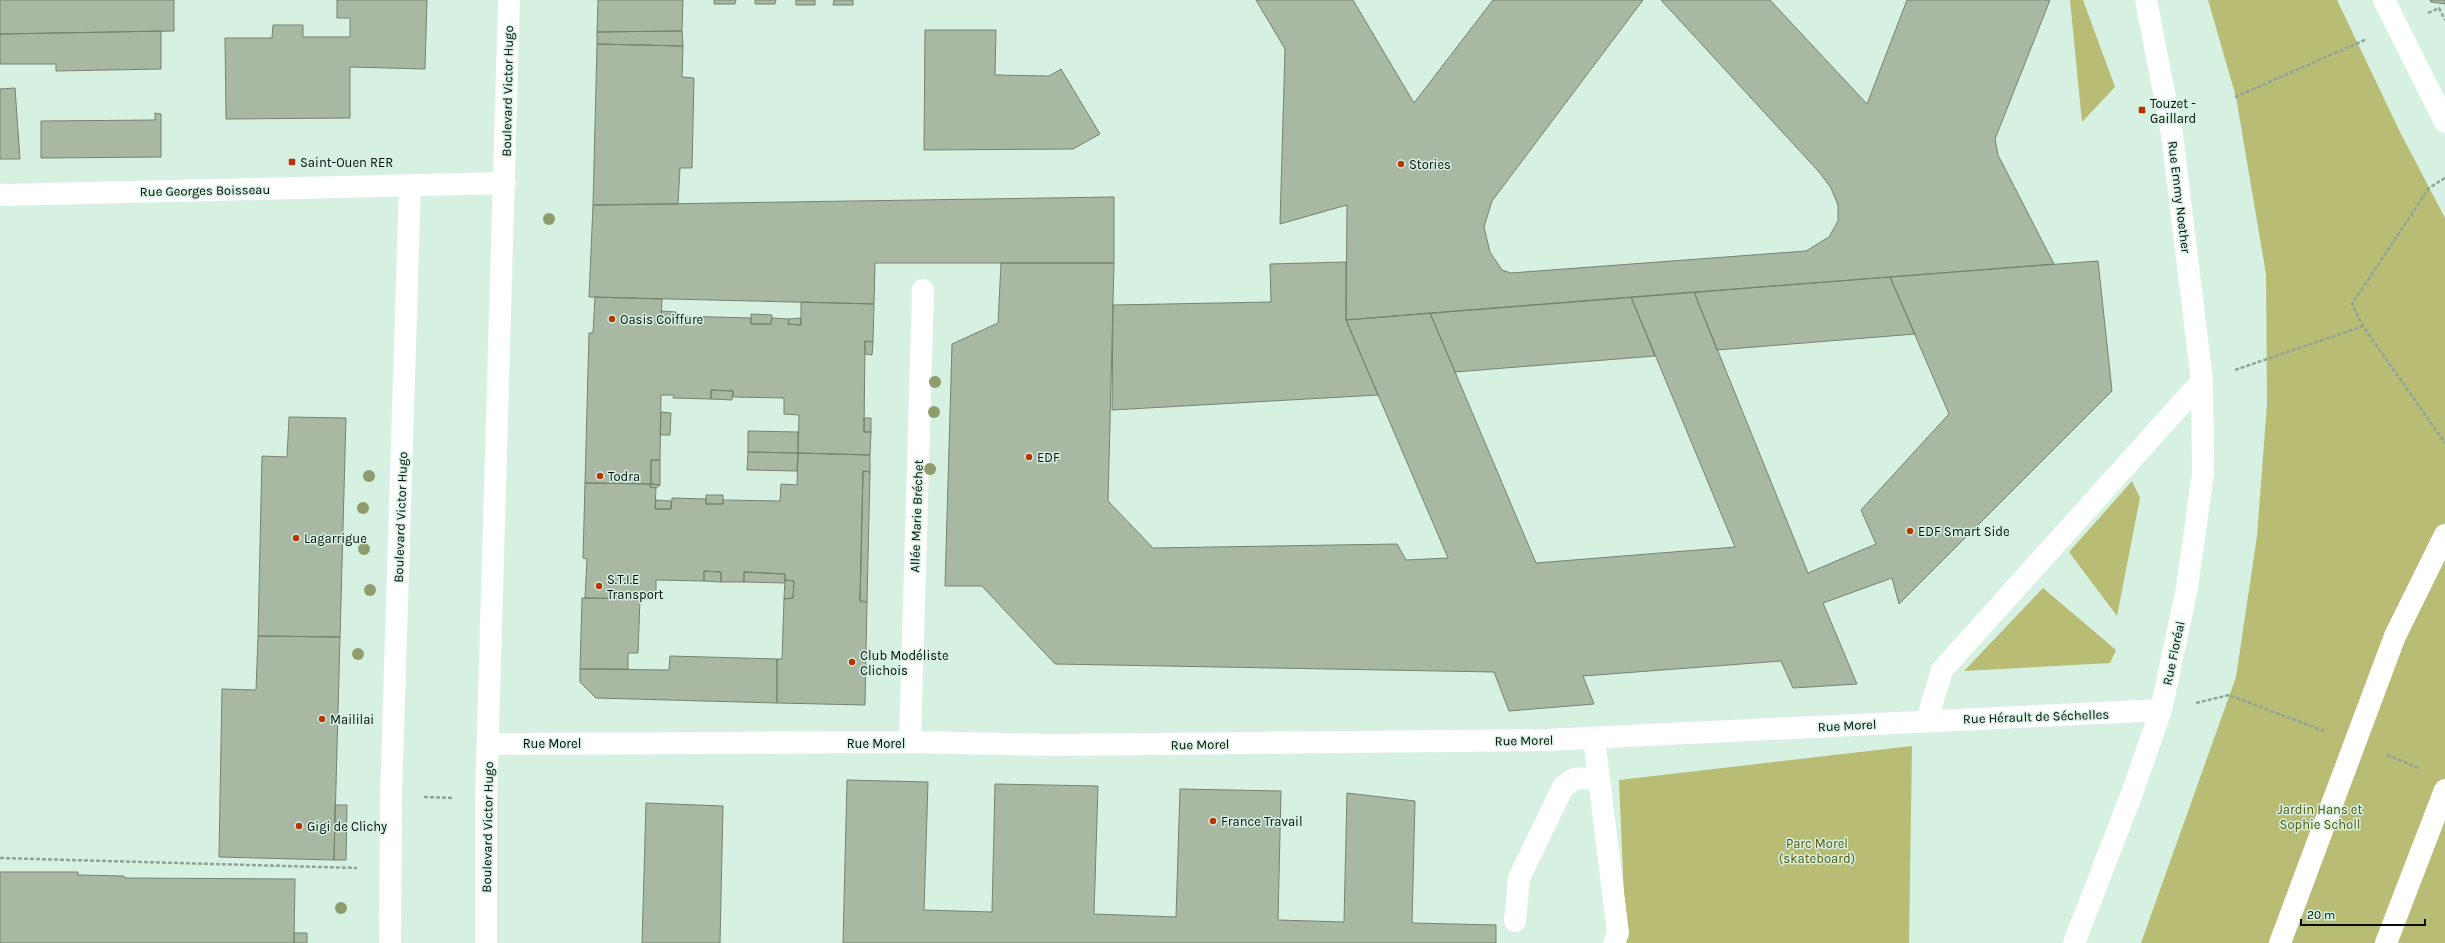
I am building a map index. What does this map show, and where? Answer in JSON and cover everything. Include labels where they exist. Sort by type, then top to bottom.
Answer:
[{"type":"main road","name":"Boulevard Victor Hugo","points":[[486,943],[486,800],[505,183],[509,0]]},
{"type":"main road","name":"Rue Emmy Noether","points":[[2146,0],[2172,134],[2198,348]]},
{"type":"main road","points":[[2384,0],[2443,111]]},
{"type":"main road","points":[[410,185],[505,183]]},
{"type":"main road","name":"Boulevard Victor Hugo","points":[[390,943],[389,868],[410,185]]},
{"type":"main road","name":"Rue Georges Boisseau","points":[[0,195],[410,185]]},
{"type":"main road","name":"Allée Marie Bréchet","points":[[910,742],[923,290]]},
{"type":"main road","name":"Rue Floréal","points":[[2074,943],[2131,796],[2161,710],[2187,588],[2203,473],[2202,381],[2198,348]]},
{"type":"main road","points":[[1919,721],[1942,670],[2202,381]]},
{"type":"main road","points":[[2280,943],[2396,636],[2445,535]]},
{"type":"main road","name":"Rue Hérault de Séchelles","points":[[1919,721],[2161,710]]},
{"type":"main road","name":"Rue Morel","points":[[488,744],[910,742],[1055,745],[1594,738],[1919,721]]},
{"type":"main road","points":[[1594,738],[1618,933],[1614,943]]},
{"type":"main road","points":[[1515,921],[1519,878],[1563,787],[1574,779],[1599,777]]},
{"type":"main road","points":[[2386,943],[2445,790]]},
{"type":"path","points":[[2236,97],[2358,43]]},
{"type":"path","points":[[2445,178],[2429,188],[2352,304],[2364,326],[2445,444]]},
{"type":"path","points":[[2202,381],[2364,326]]},
{"type":"path","points":[[2161,710],[2229,695],[2332,734]]},
{"type":"path","points":[[2382,754],[2424,770]]},
{"type":"path","points":[[391,796],[486,800]]},
{"type":"path","points":[[0,858],[389,868]]},
{"type":"green space","points":[[2070,0],[2083,0],[2115,87],[2082,122]]},
{"type":"green space","name":"Jardin Hans et Sophie Scholl","points":[[2208,0],[2337,0],[2400,132],[2445,218],[2445,943],[2141,943],[2236,677],[2257,536],[2267,404],[2266,274],[2236,97]]},
{"type":"green space","points":[[2132,481],[2140,498],[2117,616],[2069,552]]},
{"type":"green space","points":[[2043,588],[2116,650],[2110,663],[1964,671]]},
{"type":"green space","name":"Parc Morel (skateboard)","points":[[1912,746],[1909,943],[1626,943],[1619,780]]},
{"type":"building","points":[[0,0],[174,0],[174,31],[0,34]]},
{"type":"building","points":[[337,0],[427,0],[425,69],[350,67],[350,118],[226,119],[225,38],[272,38],[273,25],[303,25],[303,37],[350,37],[350,18],[337,18]]},
{"type":"building","points":[[598,0],[683,0],[682,31],[597,32]]},
{"type":"building","points":[[714,0],[736,0],[735,4],[714,4]]},
{"type":"building","points":[[755,0],[776,0],[775,4],[755,4]]},
{"type":"building","points":[[796,0],[815,0],[815,5],[796,5]]},
{"type":"building","points":[[834,0],[853,0],[853,5],[833,5]]},
{"type":"building","name":"Stories","points":[[1256,0],[1353,0],[1414,103],[1493,0],[1643,0],[1492,201],[1484,227],[1490,252],[1502,270],[1511,273],[1806,251],[1829,237],[1838,221],[1838,205],[1831,188],[1820,173],[1661,0],[1770,0],[1867,104],[1907,0],[2050,0],[1995,139],[1998,155],[2054,264],[1346,320],[1347,205],[1280,224],[1285,49]]},
{"type":"building","points":[[2430,0],[2445,0],[2445,4],[2431,2]]},
{"type":"building","points":[[925,30],[996,30],[995,75],[1049,76],[1061,69],[1100,134],[1073,149],[924,150]]},
{"type":"building","points":[[161,31],[161,69],[56,71],[56,64],[0,64],[0,34]]},
{"type":"building","points":[[682,31],[683,46],[597,44],[597,32]]},
{"type":"building","points":[[597,44],[683,46],[682,77],[694,78],[692,168],[680,168],[678,204],[593,205]]},
{"type":"building","points":[[15,88],[20,159],[0,159],[0,89]]},
{"type":"building","points":[[155,113],[161,114],[161,157],[41,158],[41,121],[155,120]]},
{"type":"building","points":[[1114,197],[1114,263],[875,263],[874,304],[589,297],[593,205]]},
{"type":"building","name":"EDF","points":[[2098,261],[2112,391],[1899,604],[1892,578],[1823,603],[1857,684],[1793,688],[1781,661],[1583,676],[1594,704],[1509,711],[1494,672],[1055,664],[982,586],[945,586],[952,344],[998,323],[1001,263],[1114,263],[1108,501],[1153,548],[1397,544],[1406,560],[1448,558],[1346,320],[1430,313],[1536,563],[1735,547],[1631,297],[1694,292],[1808,573],[1876,544],[1861,510],[1949,414],[1890,277]]},
{"type":"building","points":[[1346,262],[1346,320],[1378,395],[1112,410],[1113,305],[1271,302],[1270,264]]},
{"type":"building","points":[[1890,277],[1915,334],[1717,350],[1694,292]]},
{"type":"building","points":[[595,297],[662,299],[661,321],[676,322],[677,316],[751,318],[751,324],[771,324],[772,318],[789,319],[788,324],[801,325],[801,302],[874,304],[873,342],[865,341],[864,432],[871,432],[870,455],[798,453],[799,415],[784,414],[784,398],[733,397],[733,391],[711,390],[711,399],[673,398],[674,395],[661,395],[660,460],[651,460],[651,484],[585,483],[589,333],[593,333]]},
{"type":"building","points":[[1631,297],[1655,356],[1455,372],[1430,313]]},
{"type":"building","points":[[661,311],[676,312],[676,322],[661,321]]},
{"type":"building","points":[[751,314],[772,315],[771,324],[751,324]]},
{"type":"building","points":[[801,318],[801,325],[788,324],[789,319]]},
{"type":"building","points":[[865,341],[873,342],[872,355],[865,354]]},
{"type":"building","points":[[711,390],[733,391],[732,400],[711,399]]},
{"type":"building","points":[[661,412],[671,413],[670,435],[660,435]]},
{"type":"building","points":[[289,417],[346,418],[340,637],[258,636],[262,456],[287,457]]},
{"type":"building","points":[[864,418],[871,418],[871,432],[864,432]]},
{"type":"building","points":[[748,431],[798,432],[798,453],[748,452]]},
{"type":"building","points":[[748,452],[798,453],[797,471],[747,470]]},
{"type":"building","points":[[798,453],[870,455],[870,472],[863,471],[860,601],[867,602],[865,705],[777,703],[777,659],[782,659],[784,599],[793,598],[794,581],[785,580],[785,574],[744,572],[744,582],[721,582],[721,572],[704,571],[704,581],[656,580],[656,599],[585,598],[587,559],[583,558],[585,483],[651,484],[650,487],[656,488],[655,509],[671,509],[672,498],[706,499],[706,504],[723,504],[723,500],[780,501],[781,484],[797,485]]},
{"type":"building","points":[[651,460],[660,460],[660,485],[651,484]]},
{"type":"building","points":[[863,471],[870,472],[867,602],[860,601]]},
{"type":"building","points":[[651,484],[660,485],[656,488],[650,487]]},
{"type":"building","points":[[706,495],[723,495],[723,504],[706,504]]},
{"type":"building","points":[[656,500],[671,501],[671,509],[655,509]]},
{"type":"building","points":[[704,571],[721,572],[721,582],[704,581]]},
{"type":"building","points":[[744,572],[785,574],[785,583],[744,582]]},
{"type":"building","points":[[785,580],[794,581],[793,598],[784,599]]},
{"type":"building","points":[[582,598],[640,599],[638,653],[628,653],[628,669],[580,669]]},
{"type":"building","points":[[258,636],[340,637],[334,860],[219,857],[222,689],[256,690]]},
{"type":"building","points":[[670,656],[777,659],[777,703],[596,698],[580,682],[580,669],[669,670]]},
{"type":"building","points":[[847,780],[928,782],[924,910],[992,912],[995,784],[1098,786],[1094,914],[1176,917],[1180,789],[1281,791],[1278,920],[1344,922],[1347,793],[1415,801],[1412,923],[1496,925],[1496,943],[843,943]]},
{"type":"building","points":[[646,803],[723,806],[720,943],[642,943]]},
{"type":"building","points":[[335,805],[347,805],[346,860],[334,860]]},
{"type":"building","points":[[0,872],[78,872],[78,875],[124,876],[125,878],[295,879],[294,943],[0,943]]},
{"type":"building","points":[[294,933],[307,933],[307,943],[294,943]]},
{"type":"place","name":"Touzet - Gaillard","points":[[2142,110]]},
{"type":"place","name":"Saint-Ouen RER","points":[[292,162]]},
{"type":"place","name":"Stories","points":[[1401,164]]},
{"type":"place","name":"Oasis Coiffure","points":[[612,319]]},
{"type":"place","name":"EDF","points":[[1029,457]]},
{"type":"place","name":"Todra","points":[[600,476]]},
{"type":"place","name":"EDF Smart Side","points":[[1910,531]]},
{"type":"place","name":"Lagarrigue","points":[[296,538]]},
{"type":"place","name":"S.T.I.E Transport","points":[[599,586]]},
{"type":"place","name":"Club Modéliste Clichois","points":[[852,662]]},
{"type":"place","name":"Maililai","points":[[322,719]]},
{"type":"place","name":"France Travail","points":[[1213,821]]},
{"type":"place","name":"Gigi de Clichy","points":[[299,826]]}]
